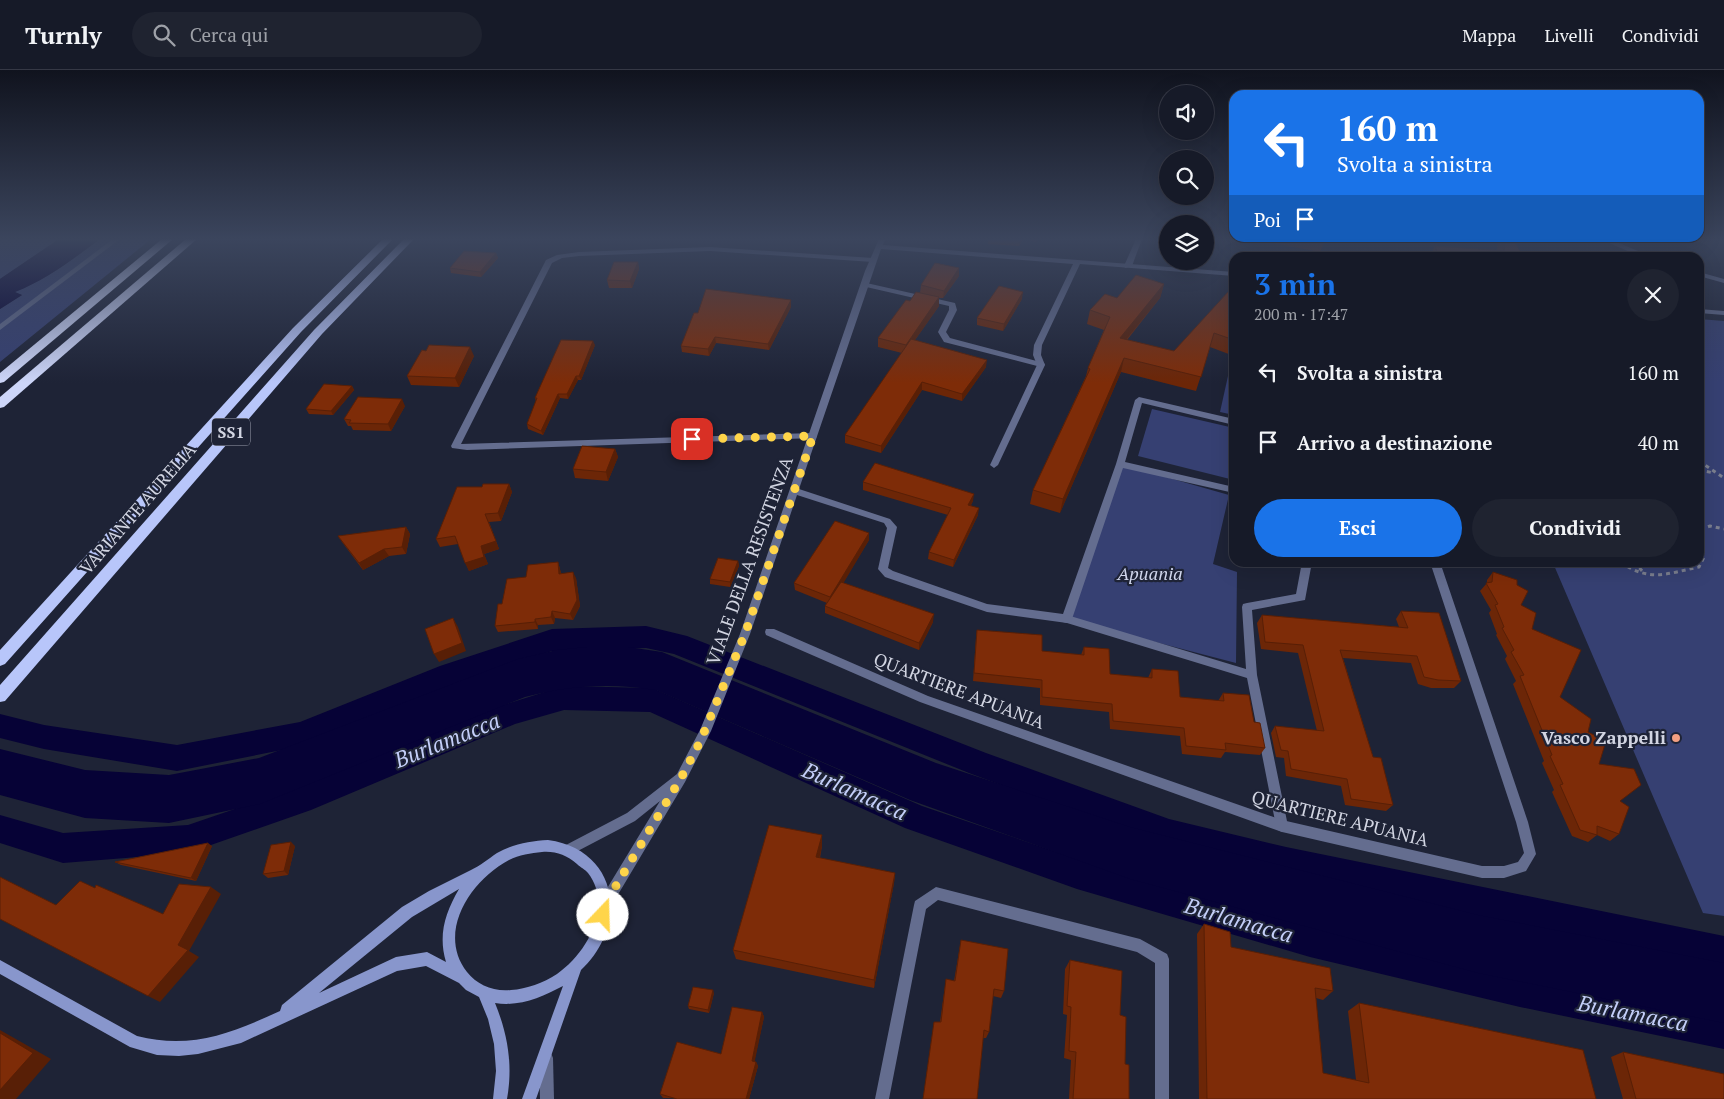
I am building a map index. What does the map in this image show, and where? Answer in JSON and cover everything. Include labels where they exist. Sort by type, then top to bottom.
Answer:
[{"type":"highway","points":[[0,379],[110,287]]},
{"type":"highway","points":[[0,404],[136,287]]},
{"type":"highway","name":"VARIANTE AURELIA","points":[[0,660],[297,330],[340,287]]},
{"type":"highway","name":"VARIANTE AURELIA","points":[[0,696],[318,332],[362,287]]},
{"type":"main road","points":[[0,967],[135,1042],[158,1048],[198,1047],[242,1036],[396,964],[407,962],[427,959],[461,977],[471,986],[484,993],[501,997],[521,997],[540,992],[559,982],[576,968],[592,948],[602,926],[605,904],[600,880],[587,862],[568,850],[548,846],[526,848],[503,856],[482,870],[434,895],[407,912],[275,1020]]},
{"type":"main road","points":[[461,977],[452,961],[448,943],[450,923],[456,904],[482,870]]},
{"type":"main road","points":[[529,1099],[576,968]]},
{"type":"main road","points":[[484,993],[496,1019],[504,1054],[500,1099]]},
{"type":"street","points":[[0,328],[54,287]]},
{"type":"street","points":[[536,287],[455,446],[813,436]]},
{"type":"street","name":"VIALE DELLA RESISTENZA","points":[[605,904],[695,752],[745,634],[864,287]]},
{"type":"street","points":[[878,287],[952,305],[953,310],[942,332],[947,340],[1041,365]]},
{"type":"street","points":[[994,465],[1041,365],[1037,355],[1038,345],[1066,287]]},
{"type":"street","points":[[1704,311],[1724,313]]},
{"type":"street","points":[[1066,619],[1120,464],[1139,400],[1229,421]]},
{"type":"street","points":[[1120,464],[1229,489]]},
{"type":"street","points":[[794,491],[887,520],[892,527],[883,569],[889,574],[987,608],[1066,619],[1252,675]]},
{"type":"street","points":[[1282,826],[1252,675],[1247,607],[1302,597],[1306,567]]},
{"type":"street","name":"QUARTIERE APUANIA","points":[[770,632],[924,699],[1282,826],[1482,872],[1504,872],[1522,867],[1530,854],[1522,822],[1437,567]]},
{"type":"street","name":"VIALE DELLA RESISTENZA","points":[[568,850],[631,818],[681,778]]},
{"type":"street","points":[[882,1099],[920,905],[936,893],[1140,946],[1162,958],[1162,1099]]},
{"type":"street","points":[[546,1051],[547,1099]]},
{"type":"path","points":[[1704,464],[1724,478]]},
{"type":"path","points":[[1704,471],[1720,475]]},
{"type":"path","points":[[1704,528],[1710,526],[1724,529]]},
{"type":"path","points":[[1631,567],[1645,574],[1668,575],[1677,571],[1700,567]]},
{"type":"path","points":[[1639,567],[1645,574]]},
{"type":"green space","points":[[26,287],[92,287],[0,362],[0,309],[22,295],[14,292]]},
{"type":"green space","name":"Vasco Zappelli","points":[[1704,319],[1724,321],[1724,916],[1703,913],[1555,567],[1704,567]]},
{"type":"green space","points":[[1229,372],[1229,414],[1220,412]]},
{"type":"green space","points":[[1152,409],[1229,427],[1229,479],[1138,456]]},
{"type":"green space","name":"Apuania","points":[[1120,464],[1229,495],[1213,564],[1237,572],[1236,663],[1067,619]]},
{"type":"shaded area","points":[[0,287],[26,287],[15,292],[22,295],[0,309]]},
{"type":"building","points":[[929,287],[947,287],[944,291]]},
{"type":"building","points":[[998,287],[1023,292],[1004,324],[977,318]]},
{"type":"building","points":[[1126,287],[1162,287],[1120,338],[1174,351],[1228,292],[1229,338],[1214,333],[1201,377],[1124,358],[1063,499],[1033,490],[1090,369],[1088,368],[1110,317],[1090,310],[1105,294],[1117,298]]},
{"type":"building","points":[[706,289],[791,300],[768,344],[715,337],[708,349],[681,346],[694,313],[698,313]]},
{"type":"building","points":[[916,292],[939,297],[906,345],[878,338],[906,300],[910,301]]},
{"type":"building","points":[[911,339],[987,360],[962,394],[922,382],[881,446],[845,435]]},
{"type":"building","points":[[561,340],[593,341],[579,376],[576,376],[567,394],[558,394],[541,431],[527,424],[537,398],[535,398]]},
{"type":"building","points":[[429,345],[470,347],[455,378],[407,376],[422,350],[426,351]]},
{"type":"building","points":[[324,384],[352,386],[331,411],[306,409]]},
{"type":"building","points":[[358,397],[402,399],[388,424],[349,423],[351,420],[344,419]]},
{"type":"building","points":[[582,446],[615,449],[606,472],[573,469]]},
{"type":"building","points":[[875,463],[974,494],[968,505],[979,508],[954,560],[929,552],[951,508],[863,482]]},
{"type":"building","points":[[483,484],[509,484],[498,513],[485,514],[496,541],[481,546],[484,557],[465,563],[455,536],[436,539],[457,487],[482,487]]},
{"type":"building","points":[[835,521],[869,533],[830,597],[794,583]]},
{"type":"building","points":[[406,527],[402,547],[384,549],[359,563],[338,536]]},
{"type":"building","points":[[718,558],[738,561],[730,582],[710,579]]},
{"type":"building","points":[[558,562],[559,574],[573,572],[577,600],[570,614],[552,611],[551,617],[535,619],[535,622],[495,626],[498,604],[502,604],[507,579],[526,577],[528,565]]},
{"type":"building","points":[[1493,572],[1517,580],[1517,585],[1528,591],[1521,605],[1536,613],[1532,629],[1581,650],[1560,697],[1591,719],[1588,732],[1606,741],[1599,764],[1634,769],[1641,785],[1620,801],[1629,807],[1619,834],[1597,826],[1597,835],[1580,830],[1560,785],[1563,784],[1550,756],[1552,755],[1520,676],[1524,675],[1511,652],[1514,650],[1502,628],[1504,627],[1495,605],[1498,604],[1486,583],[1492,582]]},
{"type":"building","points":[[841,582],[934,614],[919,643],[825,606]]},
{"type":"building","points":[[1401,611],[1439,613],[1461,681],[1424,677],[1417,656],[1340,650],[1373,757],[1381,758],[1393,805],[1351,799],[1347,779],[1291,769],[1288,751],[1281,750],[1275,726],[1324,731],[1303,645],[1265,642],[1262,615],[1408,628]]},
{"type":"building","points":[[453,618],[462,643],[434,654],[425,629]]},
{"type":"building","points":[[977,630],[1042,635],[1042,651],[1084,655],[1084,647],[1109,649],[1110,674],[1152,678],[1152,669],[1178,671],[1180,697],[1224,701],[1223,693],[1249,695],[1254,722],[1260,723],[1265,748],[1225,743],[1226,750],[1186,746],[1184,728],[1113,721],[1112,704],[1042,697],[1042,680],[974,673]]},
{"type":"building","points":[[769,825],[822,835],[816,857],[895,873],[874,980],[733,950]]},
{"type":"building","points":[[291,842],[284,871],[263,874],[271,845]]},
{"type":"building","points":[[208,843],[191,878],[115,862]]},
{"type":"building","points":[[0,877],[56,905],[80,881],[95,888],[96,885],[163,914],[179,884],[211,887],[178,945],[188,950],[148,996],[0,919]]},
{"type":"building","points":[[1204,924],[1230,932],[1231,947],[1330,968],[1333,991],[1315,988],[1323,1073],[1369,1083],[1359,1003],[1583,1050],[1596,1099],[1207,1099]]},
{"type":"building","points":[[961,940],[1008,949],[1004,991],[994,989],[989,1032],[984,1030],[977,1099],[923,1099],[934,1022],[941,1022],[946,979],[955,981]]},
{"type":"building","points":[[1070,960],[1122,971],[1120,1015],[1126,1017],[1125,1064],[1129,1065],[1129,1099],[1073,1099],[1076,1052],[1069,1051],[1071,1007],[1067,1006]]},
{"type":"building","points":[[693,987],[713,990],[708,1010],[688,1006]]},
{"type":"building","points":[[732,1007],[762,1012],[752,1061],[756,1062],[746,1099],[677,1099],[660,1094],[677,1042],[721,1054]]},
{"type":"building","points":[[0,1033],[33,1053],[0,1090]]},
{"type":"building","points":[[1623,1052],[1724,1074],[1724,1099],[1636,1099]]},
{"type":"waterway","name":"Burlamacca","points":[[0,726],[44,737],[177,758],[302,734],[450,674],[552,640],[646,637],[678,644],[979,764],[1169,833],[1286,862],[1724,953]]},
{"type":"waterway","name":"Burlamacca","points":[[0,772],[85,794],[169,799],[260,781],[518,679],[557,669],[587,666],[628,666],[662,671],[928,784],[1130,853],[1478,944],[1724,993]]},
{"type":"waterway","name":"Burlamacca","points":[[0,829],[63,848],[188,839],[300,800],[510,714],[564,698],[652,700],[916,818],[1077,874],[1310,940],[1520,990],[1724,1031]]},
{"type":"place","name":"Vasco Zappelli","points":[[1676,738]]},
{"type":"route","points":[[603,915],[605,904],[681,778],[705,731],[745,634],[813,436],[692,439]]}]
